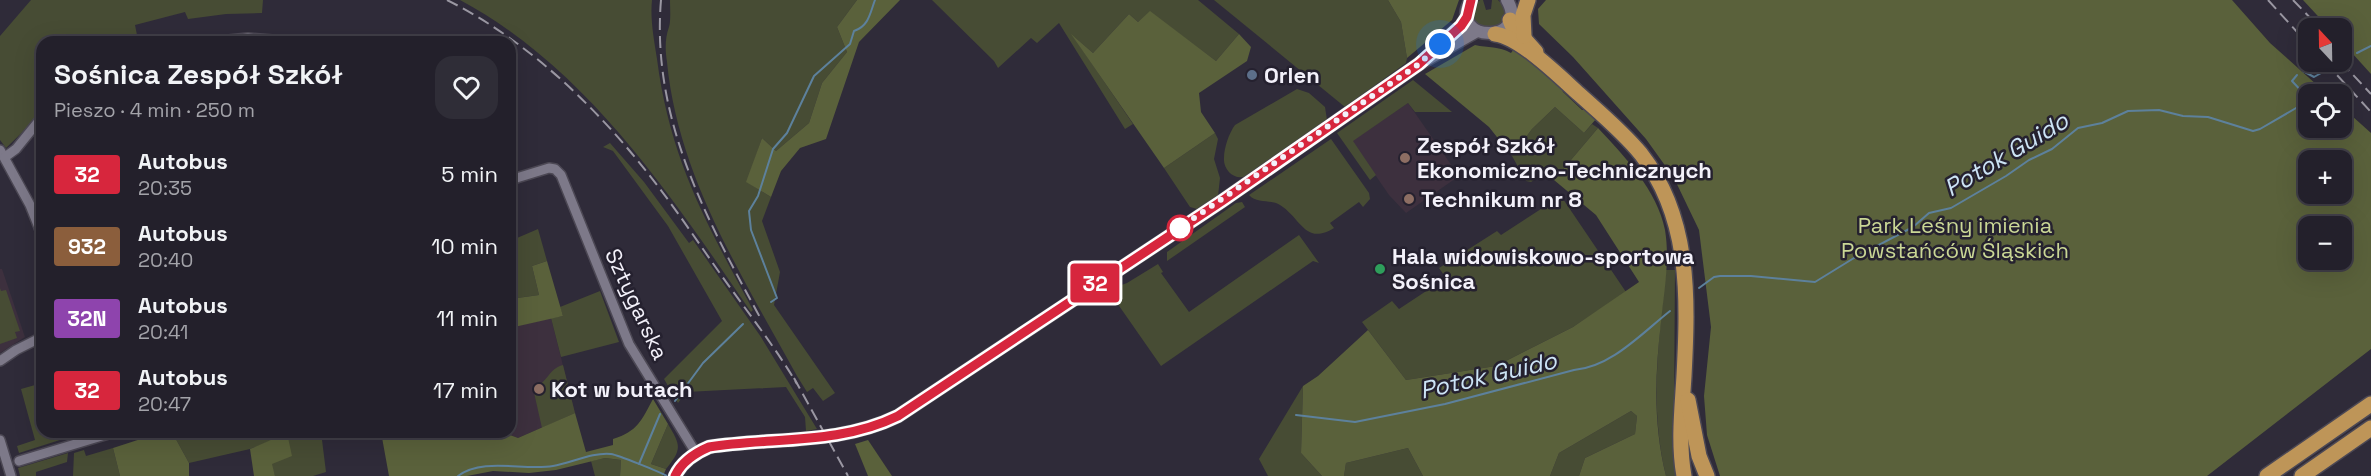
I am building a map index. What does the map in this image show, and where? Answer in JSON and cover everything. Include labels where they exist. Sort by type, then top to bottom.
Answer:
[{"type":"main road","points":[[1524,36],[1523,15],[1528,0]]},
{"type":"main road","points":[[1511,7],[1516,30],[1524,36],[1543,61]]},
{"type":"main road","points":[[1495,34],[1504,35],[1543,61],[1629,141],[1650,167],[1666,196],[1676,223],[1683,256],[1685,288],[1680,412],[1684,476]]},
{"type":"main road","points":[[1683,377],[1694,436],[1707,476]]},
{"type":"main road","points":[[2267,476],[2371,404]]},
{"type":"main road","points":[[2302,476],[2371,428]]},
{"type":"main road","points":[[1682,440],[1693,476]]},
{"type":"street","points":[[1419,64],[1461,26],[1467,17],[1471,0]]},
{"type":"street","points":[[1467,17],[1469,23],[1477,31],[1487,35],[1495,34],[1503,30],[1511,7]]},
{"type":"street","points":[[676,474],[696,453],[709,447],[827,437],[857,432],[898,416],[1222,201],[1419,64],[1468,34],[1477,31]]},
{"type":"street","points":[[36,124],[16,149],[2,154],[36,220]]},
{"type":"street","name":"Sztygarska","points":[[516,178],[552,168],[561,175],[629,344],[696,453]]},
{"type":"street","points":[[0,361],[36,340]]},
{"type":"street","points":[[19,461],[95,438]]},
{"type":"street","points":[[0,440],[11,476]]},
{"type":"shaded area","name":"Zespół Szkół Ekonomiczno-Technicznych","points":[[1408,103],[1459,176],[1406,213],[1389,195],[1352,141]]},
{"type":"shaded area","points":[[0,269],[2,269],[25,337],[0,353]]},
{"type":"shaded area","name":"Kot w butach","points":[[551,318],[575,413],[518,438],[516,437],[516,327]]},
{"type":"green space","points":[[31,0],[263,0],[262,13],[226,14],[188,19],[185,12],[135,25],[137,35],[135,36],[36,36],[36,119],[6,148],[0,140],[0,36]]},
{"type":"green space","points":[[460,0],[652,0],[653,30],[663,95],[671,128],[705,219],[753,310],[751,312],[658,181],[624,138],[587,98],[548,61],[506,28]]},
{"type":"green space","points":[[670,0],[857,0],[837,27],[847,52],[822,83],[809,123],[776,151],[762,138],[747,182],[771,197],[762,221],[780,272],[774,305],[835,393],[823,401],[813,388],[807,392],[797,376],[735,263],[699,186],[684,146],[667,62]]},
{"type":"green space","points":[[857,0],[900,0],[859,42],[826,139],[800,148],[781,171],[771,197],[746,182],[762,138],[776,151],[809,123],[822,83],[847,52],[837,27]]},
{"type":"green space","points":[[932,0],[1198,0],[1239,34],[1216,61],[1150,12],[1138,22],[1129,14],[1093,53],[1073,36],[1133,124],[1125,129],[1059,23],[1037,43],[1031,38],[998,68],[994,61]]},
{"type":"green space","points":[[1214,0],[1388,0],[1401,22],[1406,63],[1345,107]]},
{"type":"green space","points":[[1388,0],[1459,0],[1452,20],[1407,58],[1401,22]]},
{"type":"green space","points":[[1480,0],[1483,0],[1486,10],[1491,9],[1492,0],[1498,0],[1505,15],[1500,25],[1487,28],[1475,21],[1474,8]]},
{"type":"green space","name":"Park Leśny imienia Powstańców Śląskich","points":[[1546,0],[2232,0],[2270,43],[2298,68],[2298,72],[2302,72],[2316,84],[2298,84],[2298,138],[2352,138],[2352,116],[2371,133],[2371,349],[2207,476],[1720,476],[1707,435],[1704,396],[1711,327],[1699,230],[1674,178],[1646,139],[1573,57],[1539,24],[1538,9]]},
{"type":"green space","points":[[2303,0],[2371,0],[2371,74],[2352,53],[2352,18],[2320,18]]},
{"type":"green space","points":[[1150,11],[1216,61],[1239,34],[1251,47],[1247,61],[1199,93],[1201,112],[1215,133],[1164,168],[1071,34],[1093,53],[1129,14],[1138,22]]},
{"type":"green space","points":[[1475,45],[1498,48],[1511,53],[1514,49],[1561,87],[1563,92],[1582,110],[1586,110],[1596,119],[1584,133],[1555,107],[1532,129],[1512,156],[1489,127],[1425,74]]},
{"type":"green space","points":[[1413,80],[1452,112],[1415,112],[1408,103],[1353,141],[1376,175],[1370,180],[1337,133]]},
{"type":"green space","points":[[1297,89],[1309,93],[1325,107],[1327,120],[1246,176],[1238,177],[1230,173],[1225,167],[1224,154],[1235,125]]},
{"type":"green space","points":[[1555,107],[1584,133],[1592,124],[1598,128],[1554,180],[1544,173],[1531,182],[1526,181],[1512,156],[1532,129]]},
{"type":"green space","points":[[1598,128],[1639,175],[1655,201],[1665,230],[1667,264],[1657,361],[1656,399],[1659,437],[1666,476],[1579,476],[1585,458],[1635,434],[1637,416],[1631,411],[1559,453],[1550,476],[1423,476],[1408,448],[1346,463],[1344,476],[1322,476],[1301,453],[1303,386],[1318,376],[1368,330],[1406,380],[1496,366],[1573,327],[1639,282],[1596,215],[1554,180]]},
{"type":"green space","points":[[1215,133],[1218,139],[1214,159],[1220,178],[1218,196],[1197,209],[1190,207],[1164,168]]},
{"type":"green space","points":[[1331,139],[1369,193],[1370,199],[1363,207],[1359,202],[1330,223],[1334,228],[1324,233],[1310,232],[1280,205],[1256,200],[1249,195]]},
{"type":"green space","points":[[610,143],[644,182],[689,243],[693,240],[761,337],[817,429],[806,431],[805,417],[786,387],[686,392],[678,403],[664,379],[722,321],[668,226],[613,151],[603,147]]},
{"type":"green space","points":[[1561,196],[1626,292],[1573,327],[1496,366],[1406,380],[1362,322],[1392,301],[1399,309],[1446,278],[1439,268],[1497,231],[1501,235]]},
{"type":"green space","points":[[1242,202],[1245,207],[1167,261],[1167,252],[1236,203]]},
{"type":"green space","points":[[538,229],[547,261],[532,266],[539,295],[516,298],[516,238]]},
{"type":"green space","points":[[1299,235],[1319,263],[1313,261],[1161,366],[1108,290],[1127,283],[1158,264],[1163,272],[1161,273],[1189,312]]},
{"type":"green space","points":[[547,261],[563,316],[516,327],[516,298],[539,295],[532,266]]},
{"type":"green space","points":[[1666,270],[1675,270],[1674,411],[1680,476],[1666,476],[1658,424],[1657,373]]},
{"type":"green space","points":[[0,288],[1,291],[6,290],[20,331],[15,332],[17,338],[0,344]]},
{"type":"green space","points":[[600,291],[619,342],[561,357],[551,318],[563,316],[560,307]]},
{"type":"green space","points":[[563,365],[575,413],[542,428],[533,388],[542,383],[554,369]]},
{"type":"green space","points":[[36,385],[36,438],[66,438],[19,453],[17,446],[35,440],[21,389]]},
{"type":"green space","points":[[1303,386],[1301,453],[1322,476],[1268,476],[1259,459]]},
{"type":"green space","points":[[653,399],[668,424],[651,464],[666,469],[663,476],[620,476],[621,460],[605,458],[556,470],[529,473],[493,471],[467,476],[389,476],[382,438],[518,438],[575,413],[586,452],[613,445],[613,439],[633,429]]},
{"type":"green space","points":[[1631,411],[1637,416],[1635,434],[1585,458],[1579,476],[1550,476],[1559,453]]},
{"type":"green space","points":[[668,424],[678,447],[675,457],[666,469],[651,464]]},
{"type":"green space","points":[[144,438],[175,438],[189,463],[189,476],[120,476],[113,448]]},
{"type":"green space","points":[[175,438],[277,438],[250,449],[189,463]]},
{"type":"green space","points":[[275,438],[288,438],[292,456],[272,464],[275,476],[254,476],[250,449]]},
{"type":"green space","points":[[285,438],[322,438],[326,472],[313,476],[275,476],[271,464]]},
{"type":"green space","points":[[868,440],[892,476],[868,476],[855,444]]},
{"type":"green space","points":[[113,448],[120,476],[73,476],[74,453],[84,450],[86,456]]},
{"type":"green space","points":[[1408,448],[1423,476],[1344,476],[1346,463]]},
{"type":"green space","points":[[68,453],[67,462],[36,472],[36,476],[20,476],[18,468]]},
{"type":"green space","points":[[605,458],[621,460],[620,476],[595,476],[591,461]]},
{"type":"waterway","points":[[771,302],[777,298],[751,230],[749,211],[758,196],[773,149],[787,133],[814,76],[850,44],[854,31],[863,26],[875,0]]},
{"type":"waterway","name":"Potok Guido","points":[[2357,53],[2371,46]]},
{"type":"waterway","name":"Potok Guido","points":[[2305,72],[2314,77],[2323,72]]},
{"type":"waterway","name":"Potok Guido","points":[[1699,288],[1714,277],[1720,276],[1751,276],[1815,282],[1854,258],[1913,227],[1929,213],[1951,208],[2006,176],[2029,160],[2052,149],[2078,128],[2102,123],[2128,111],[2159,110],[2183,116],[2208,117],[2253,131],[2260,129],[2303,104],[2306,96],[2292,81],[2297,75]]},
{"type":"waterway","name":"Potok Guido","points":[[1296,415],[1355,422],[1445,404],[1588,368],[1625,348],[1670,311]]},
{"type":"waterway","points":[[675,401],[703,363],[743,324]]},
{"type":"waterway","points":[[639,464],[660,414]]},
{"type":"waterway","name":"Potok Guido","points":[[458,476],[479,467],[553,466],[604,454],[622,457],[667,476]]},
{"type":"railway","points":[[447,0],[506,36]]},
{"type":"railway","points":[[661,0],[660,44],[665,86],[674,127],[703,206],[762,321]]},
{"type":"railway","points":[[2268,0],[2298,33]]},
{"type":"railway","points":[[2293,0],[2310,18]]},
{"type":"railway","points":[[516,43],[575,92],[649,174],[769,341],[797,384]]},
{"type":"railway","points":[[2334,72],[2371,112]]},
{"type":"railway","points":[[2350,72],[2371,94]]},
{"type":"railway","points":[[794,378],[848,476]]},
{"type":"bus line","name":"32","points":[[675,476],[683,463],[709,447],[827,437],[857,432],[898,416],[1090,286],[1222,201],[1419,64],[1461,26],[1467,17],[1471,0]]},
{"type":"place","name":"Orlen","points":[[1252,75]]},
{"type":"place","name":"Zespół Szkół Ekonomiczno-Technicznych","points":[[1405,158]]},
{"type":"place","name":"Technikum nr 8","points":[[1409,199]]},
{"type":"place","name":"Hala widowiskowo-sportowa Sośnica","points":[[1380,269]]},
{"type":"place","name":"Kot w butach","points":[[539,389]]},
{"type":"route","points":[[1180,228],[1178,229],[1419,64],[1440,44]]}]
